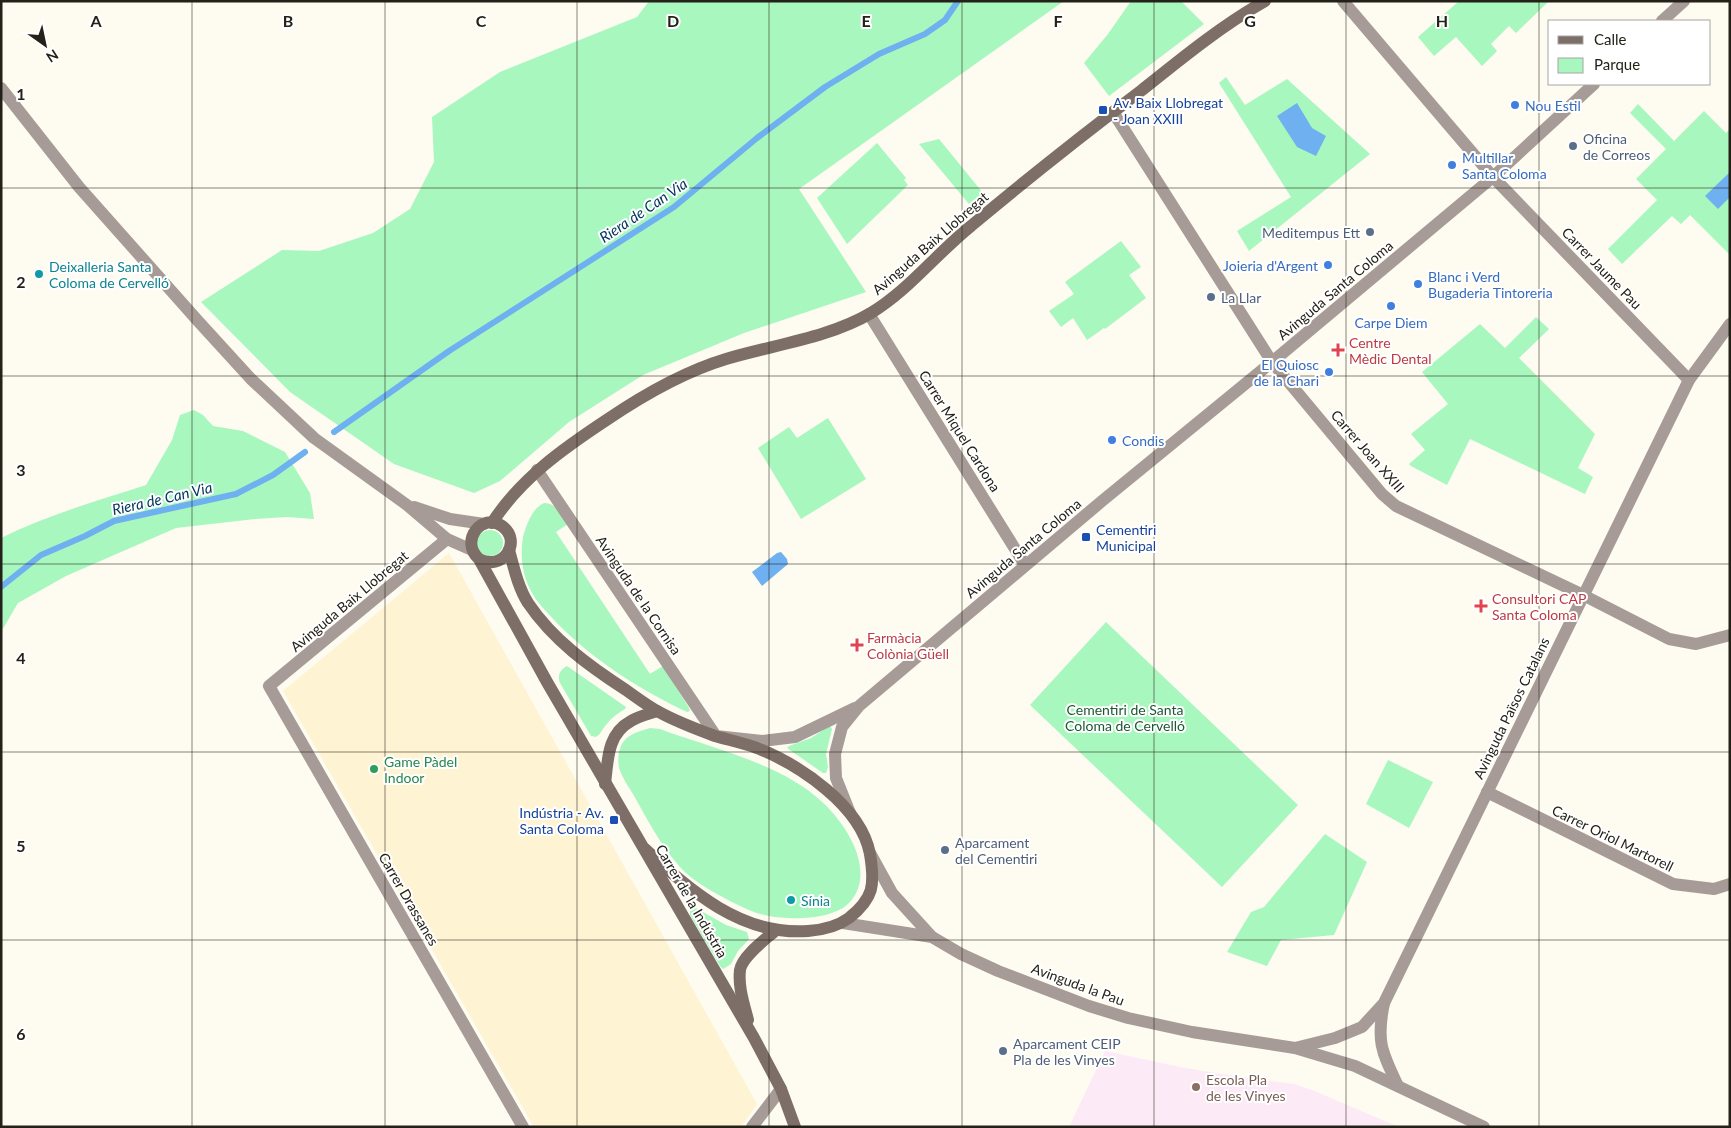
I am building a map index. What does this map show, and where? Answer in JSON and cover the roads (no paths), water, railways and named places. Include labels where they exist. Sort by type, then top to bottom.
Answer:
[{"type":"street","name":"Avinguda Baix Llobregat","points":[[488,523],[537,470],[569,445],[638,399],[697,368],[839,328],[869,314],[911,284],[969,228],[1113,112],[1218,30],[1265,1]]},
{"type":"street","name":"Carrer Jaume Pau","points":[[1343,1],[1494,177],[1689,380]]},
{"type":"street","points":[[1663,20],[1684,1]]},
{"type":"street","name":"Avinguda Santa Coloma","points":[[850,813],[836,778],[835,754],[842,727],[859,706],[1025,564],[1494,177],[1593,85]]},
{"type":"street","points":[[1,88],[79,187],[245,373],[314,438],[407,505],[447,539],[490,563],[506,556],[509,550]]},
{"type":"street","name":"Carrer Joan XXIII","points":[[1113,112],[1272,362],[1382,494],[1396,506],[1669,638],[1696,644],[1730,635]]},
{"type":"street","name":"Carrer Miquel Cardona","points":[[869,314],[1025,564]]},
{"type":"street","name":"Avinguda Països Catalans","points":[[1398,1086],[1380,1041],[1380,1024],[1384,1003],[1689,380],[1730,324]]},
{"type":"street","name":"Avinguda de la Cornisa","points":[[537,470],[716,736]]},
{"type":"street","points":[[407,505],[450,519],[488,523],[503,527],[510,538],[509,550],[518,584],[527,602],[564,645],[590,666],[657,712],[716,736],[758,748],[796,768],[822,785],[850,813],[862,832],[870,852],[892,893],[932,937]]},
{"type":"street","points":[[475,555],[471,538],[478,527],[488,523]]},
{"type":"street","name":"Avinguda Baix Llobregat","points":[[269,686],[447,539]]},
{"type":"street","name":"Carrer de la Indústria","points":[[475,555],[605,784],[645,849],[751,1034]]},
{"type":"street","name":"Carrer Drassanes","points":[[269,686],[523,1127]]},
{"type":"street","name":"Avinguda Santa Coloma","points":[[716,736],[762,741],[795,737],[859,706]]},
{"type":"street","points":[[605,784],[608,749],[617,733],[631,721],[657,712]]},
{"type":"street","name":"Carrer Oriol Martorell","points":[[1487,792],[1673,884],[1714,889],[1730,884]]},
{"type":"street","name":"Avinguda la Pau","points":[[645,849],[687,887],[714,905],[739,918],[776,930],[796,932],[816,931],[843,923],[932,937],[961,954],[998,971],[1088,1006],[1128,1018],[1192,1032],[1295,1048],[1355,1066],[1484,1127]]},
{"type":"street","points":[[843,923],[860,910],[871,893],[873,881],[870,852]]},
{"type":"street","points":[[776,930],[753,950],[740,968],[741,992],[751,1034],[781,1090],[795,1127]]},
{"type":"street","name":"Avinguda Països Catalans","points":[[1295,1048],[1335,1038],[1362,1027],[1384,1003]]},
{"type":"street","points":[[752,1127],[781,1090]]},
{"type":"water","points":[[1297,103],[1312,128],[1326,136],[1316,156],[1297,147],[1277,116]]},
{"type":"water","points":[[1730,172],[1730,197],[1718,209],[1705,196]]},
{"type":"water","points":[[781,552],[787,559],[788,564],[762,586],[752,572]]},
{"type":"waterway","name":"Riera de Can Via","points":[[334,432],[449,351],[674,207],[757,138],[825,87],[879,54],[925,34],[945,20],[958,1]]},
{"type":"waterway","name":"Riera de Can Via","points":[[1,587],[41,555],[114,521],[236,494],[273,475],[305,452]]},
{"type":"place","name":"Nou Estil","points":[[1515,105]]},
{"type":"place","name":"Av. Baix Llobregat - Joan XXIII","points":[[1103,110]]},
{"type":"place","name":"Oficina de Correos","points":[[1573,146]]},
{"type":"place","name":"Multillar Santa Coloma","points":[[1452,165]]},
{"type":"place","name":"Meditempus Ett","points":[[1370,232]]},
{"type":"place","name":"Joieria d'Argent","points":[[1328,265]]},
{"type":"place","name":"Deixalleria Santa Coloma de Cervelló","points":[[39,274]]},
{"type":"place","name":"Blanc i Verd Bugaderia Tintoreria","points":[[1418,284]]},
{"type":"place","name":"La Llar","points":[[1211,297]]},
{"type":"place","name":"Carpe Diem","points":[[1391,306]]},
{"type":"place","name":"Centre Mèdic Dental","points":[[1338,350]]},
{"type":"place","name":"El Quiosc de la Chari","points":[[1329,372]]},
{"type":"place","name":"Condis","points":[[1112,440]]},
{"type":"place","name":"Cementiri Municipal","points":[[1086,537]]},
{"type":"place","name":"Consultori CAP Santa Coloma","points":[[1481,606]]},
{"type":"place","name":"Farmàcia Colònia Güell","points":[[857,645]]},
{"type":"place","name":"Game Pàdel Indoor","points":[[374,769]]},
{"type":"place","name":"Indústria - Av. Santa Coloma","points":[[614,820]]},
{"type":"place","name":"Aparcament del Cementiri","points":[[945,850]]},
{"type":"place","name":"Sínia","points":[[791,900]]},
{"type":"place","name":"Aparcament CEIP Pla de les Vinyes","points":[[1003,1051]]},
{"type":"place","name":"Escola Pla de les Vinyes","points":[[1196,1087]]},
{"type":"park label","name":"Cementiri de Santa Coloma de Cervelló","points":[[1125,718]]}]
